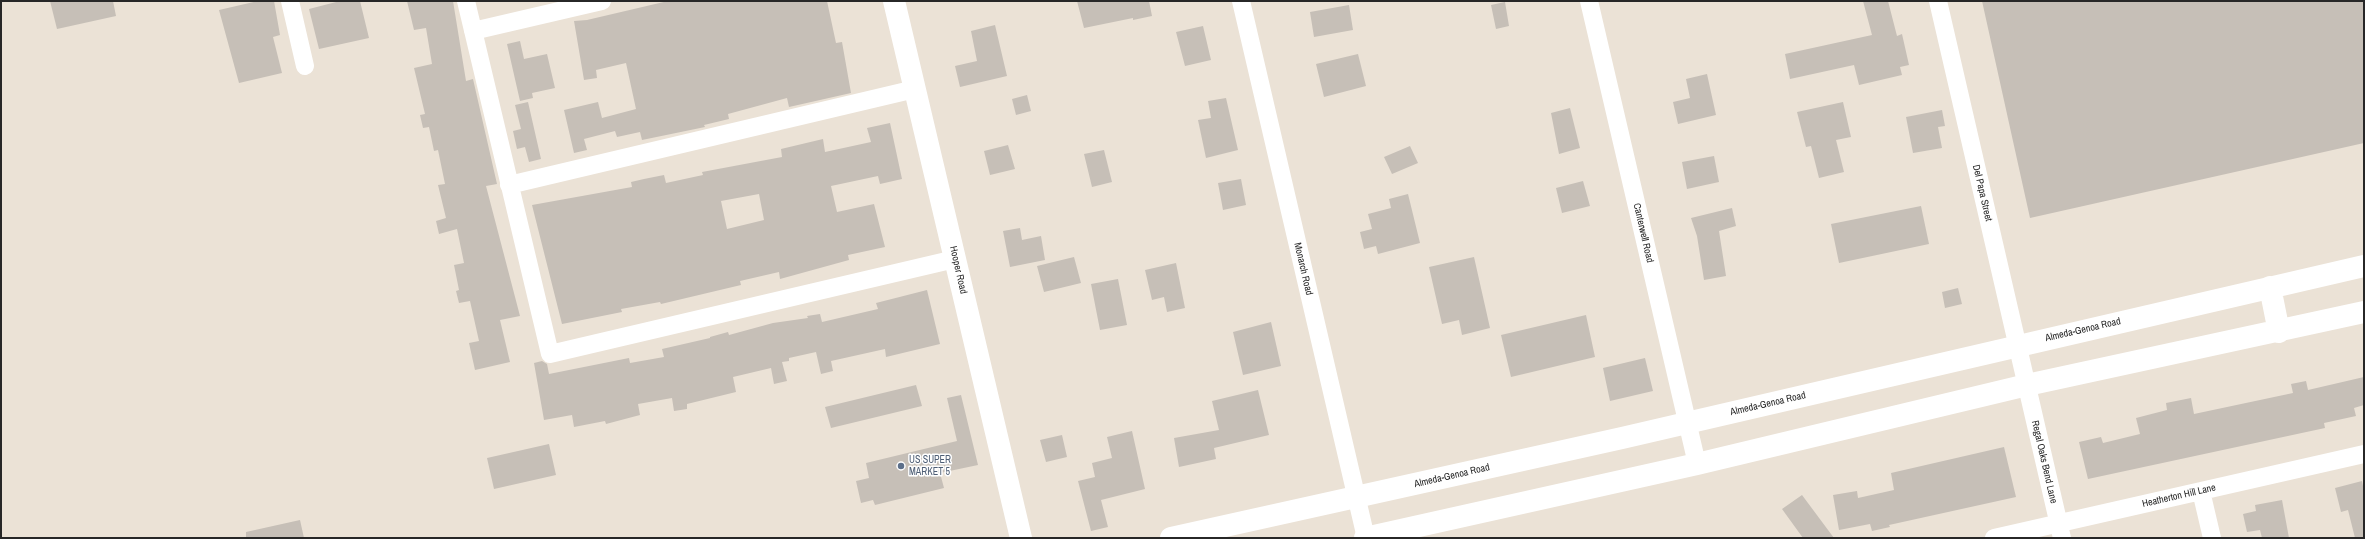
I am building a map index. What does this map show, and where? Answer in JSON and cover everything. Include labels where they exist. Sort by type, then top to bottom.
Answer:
[{"type":"main road","name":"Hooper Road","points":[[894,1],[1021,538]]},
{"type":"main road","name":"Almeda-Genoa Road","points":[[1171,538],[1356,498],[1687,423],[2017,345],[2364,266]]},
{"type":"main road","points":[[2270,287],[2279,332]]},
{"type":"main road","points":[[1366,538],[1697,464],[2026,386],[2279,332],[2364,312]]},
{"type":"street","points":[[290,1],[305,66]]},
{"type":"street","points":[[466,1],[550,354],[955,259]]},
{"type":"street","points":[[473,30],[602,1]]},
{"type":"street","name":"Monarch Road","points":[[1241,1],[1366,538]]},
{"type":"street","name":"Canterwell Road","points":[[1589,1],[1697,464]]},
{"type":"street","name":"Del Papa Street","points":[[1938,1],[2026,386]]},
{"type":"street","points":[[509,185],[915,89]]},
{"type":"street","name":"Regal Oaks Bend Lane","points":[[2026,386],[2060,531]]},
{"type":"street","name":"Heatherton Hill Lane","points":[[1994,538],[2060,531],[2201,491],[2364,454]]},
{"type":"street","points":[[2201,491],[2212,538]]},
{"type":"building","points":[[50,1],[113,1],[116,16],[57,29]]},
{"type":"building","points":[[258,1],[274,1],[280,35],[273,37],[282,73],[239,83],[219,10]]},
{"type":"building","points":[[340,1],[360,1],[369,38],[319,49],[309,9]]},
{"type":"building","points":[[407,1],[453,1],[466,81],[473,79],[497,184],[486,186],[520,316],[500,320],[510,362],[475,370],[469,343],[479,341],[470,301],[459,303],[456,291],[459,290],[454,265],[464,263],[457,229],[439,234],[436,221],[446,218],[438,185],[445,184],[438,150],[434,151],[429,127],[423,128],[420,115],[425,114],[414,68],[432,64],[426,28],[414,30]]},
{"type":"building","points":[[668,1],[827,1],[836,43],[842,42],[851,93],[789,107],[787,98],[728,114],[729,119],[704,125],[705,127],[642,140],[640,132],[617,137],[615,131],[584,139],[587,150],[574,153],[564,110],[598,102],[602,118],[636,109],[626,63],[596,70],[597,78],[584,80],[574,21],[587,20]]},
{"type":"building","points":[[1077,1],[1149,1],[1152,16],[1133,20],[1133,18],[1084,28]]},
{"type":"building","points":[[1863,1],[1888,1],[1897,36],[1902,34],[1909,65],[1900,67],[1902,75],[1859,85],[1854,65],[1790,79],[1785,54],[1872,35]]},
{"type":"building","points":[[1982,1],[2364,1],[2364,143],[2030,218]]},
{"type":"building","points":[[1505,2],[1509,26],[1496,29],[1491,5]]},
{"type":"building","points":[[1349,5],[1353,30],[1314,37],[1310,12]]},
{"type":"building","points":[[995,25],[1007,76],[960,87],[955,66],[977,61],[971,31]]},
{"type":"building","points":[[1203,26],[1211,60],[1185,66],[1176,32]]},
{"type":"building","points":[[520,41],[524,59],[547,54],[555,88],[532,93],[533,98],[520,101],[507,44]]},
{"type":"building","points":[[1358,54],[1366,86],[1324,97],[1316,64]]},
{"type":"building","points":[[1707,74],[1716,115],[1678,124],[1673,102],[1690,98],[1686,79]]},
{"type":"building","points":[[1027,95],[1031,111],[1016,115],[1012,99]]},
{"type":"building","points":[[1226,98],[1238,150],[1206,158],[1198,120],[1211,118],[1208,101]]},
{"type":"building","points":[[528,102],[541,159],[529,162],[525,147],[517,149],[513,131],[521,129],[515,105]]},
{"type":"building","points":[[1843,102],[1851,137],[1836,140],[1844,172],[1819,178],[1811,146],[1806,147],[1797,112]]},
{"type":"building","points":[[1570,108],[1580,148],[1559,154],[1551,113]]},
{"type":"building","points":[[1942,110],[1945,126],[1938,127],[1942,148],[1913,153],[1906,117]]},
{"type":"building","points":[[890,123],[902,179],[880,184],[878,176],[831,186],[837,212],[874,204],[885,247],[848,255],[849,260],[780,279],[779,272],[740,281],[741,285],[661,304],[660,302],[621,309],[622,312],[562,324],[532,205],[632,187],[631,182],[664,175],[666,183],[703,175],[702,172],[782,157],[781,149],[823,139],[825,152],[871,142],[867,128]],"holes":[[[759,194],[764,220],[727,229],[721,201]]]},
{"type":"building","points":[[1008,145],[1015,169],[990,175],[984,151]]},
{"type":"building","points":[[1410,146],[1418,163],[1392,174],[1384,157]]},
{"type":"building","points":[[1104,150],[1112,182],[1092,187],[1084,154]]},
{"type":"building","points":[[1714,156],[1719,182],[1687,189],[1682,162]]},
{"type":"building","points":[[1241,179],[1246,205],[1223,210],[1218,183]]},
{"type":"building","points":[[1583,181],[1590,206],[1562,213],[1556,188]]},
{"type":"building","points":[[1408,194],[1420,243],[1378,254],[1376,246],[1364,249],[1360,232],[1372,229],[1368,214],[1391,208],[1389,199]]},
{"type":"building","points":[[1921,206],[1929,244],[1839,263],[1831,224]]},
{"type":"building","points":[[1732,208],[1736,226],[1719,231],[1726,276],[1704,280],[1697,236],[1691,218]]},
{"type":"building","points":[[1020,228],[1022,240],[1041,236],[1045,260],[1010,267],[1003,231]]},
{"type":"building","points":[[1074,257],[1081,283],[1044,292],[1037,266]]},
{"type":"building","points":[[1474,257],[1490,328],[1462,335],[1459,320],[1442,324],[1429,267]]},
{"type":"building","points":[[1176,263],[1185,308],[1167,312],[1164,297],[1152,300],[1145,270]]},
{"type":"building","points":[[1118,279],[1127,325],[1100,330],[1091,284]]},
{"type":"building","points":[[1958,288],[1962,304],[1945,308],[1942,292]]},
{"type":"building","points":[[927,290],[940,344],[886,357],[885,349],[831,361],[833,371],[821,374],[816,352],[789,358],[789,361],[782,362],[787,381],[774,384],[771,368],[733,377],[736,392],[687,404],[687,409],[674,411],[672,398],[638,404],[640,415],[606,424],[605,421],[574,427],[572,415],[544,420],[534,363],[542,361],[547,364],[549,374],[629,358],[630,363],[664,357],[662,349],[710,338],[728,332],[729,335],[773,323],[808,318],[807,316],[820,314],[822,322],[878,309],[876,303]]},
{"type":"building","points":[[1586,315],[1595,357],[1511,377],[1501,335]]},
{"type":"building","points":[[1271,322],[1281,366],[1243,375],[1233,332]]},
{"type":"building","points":[[1645,358],[1653,391],[1610,401],[1603,368]]},
{"type":"building","points":[[2364,377],[2364,405],[2354,408],[2356,416],[2324,423],[2325,428],[2088,479],[2079,442],[2101,437],[2103,443],[2140,434],[2136,418],[2167,410],[2166,403],[2191,398],[2194,414],[2293,393],[2291,384],[2306,381],[2308,390]]},
{"type":"building","points":[[916,385],[922,406],[831,428],[825,407]]},
{"type":"building","points":[[1258,390],[1269,435],[1214,448],[1216,459],[1179,467],[1174,438],[1219,430],[1212,401]]},
{"type":"building","points":[[961,395],[978,465],[940,473],[944,488],[875,505],[873,500],[861,503],[856,481],[869,478],[866,463],[957,441],[947,398]]},
{"type":"building","points":[[1132,431],[1145,489],[1101,500],[1108,527],[1091,531],[1078,481],[1095,477],[1092,463],[1112,458],[1107,437]]},
{"type":"building","points":[[1062,435],[1067,457],[1046,462],[1040,440]]},
{"type":"building","points":[[549,444],[556,475],[494,489],[487,458]]},
{"type":"building","points":[[2004,447],[2016,497],[1889,525],[1890,527],[1872,531],[1870,524],[1839,530],[1833,495],[1857,491],[1858,498],[1894,490],[1891,473]]},
{"type":"building","points":[[2362,481],[2364,491],[2364,538],[2355,538],[2348,510],[2341,512],[2335,488]]},
{"type":"building","points":[[1802,495],[1834,538],[1803,538],[1782,509]]},
{"type":"building","points":[[2282,500],[2289,538],[2262,538],[2260,530],[2247,532],[2243,514],[2256,511],[2255,505]]},
{"type":"building","points":[[300,520],[304,538],[246,538],[246,532]]},
{"type":"place","name":"US SUPER MARKET 5","points":[[901,466]]}]
